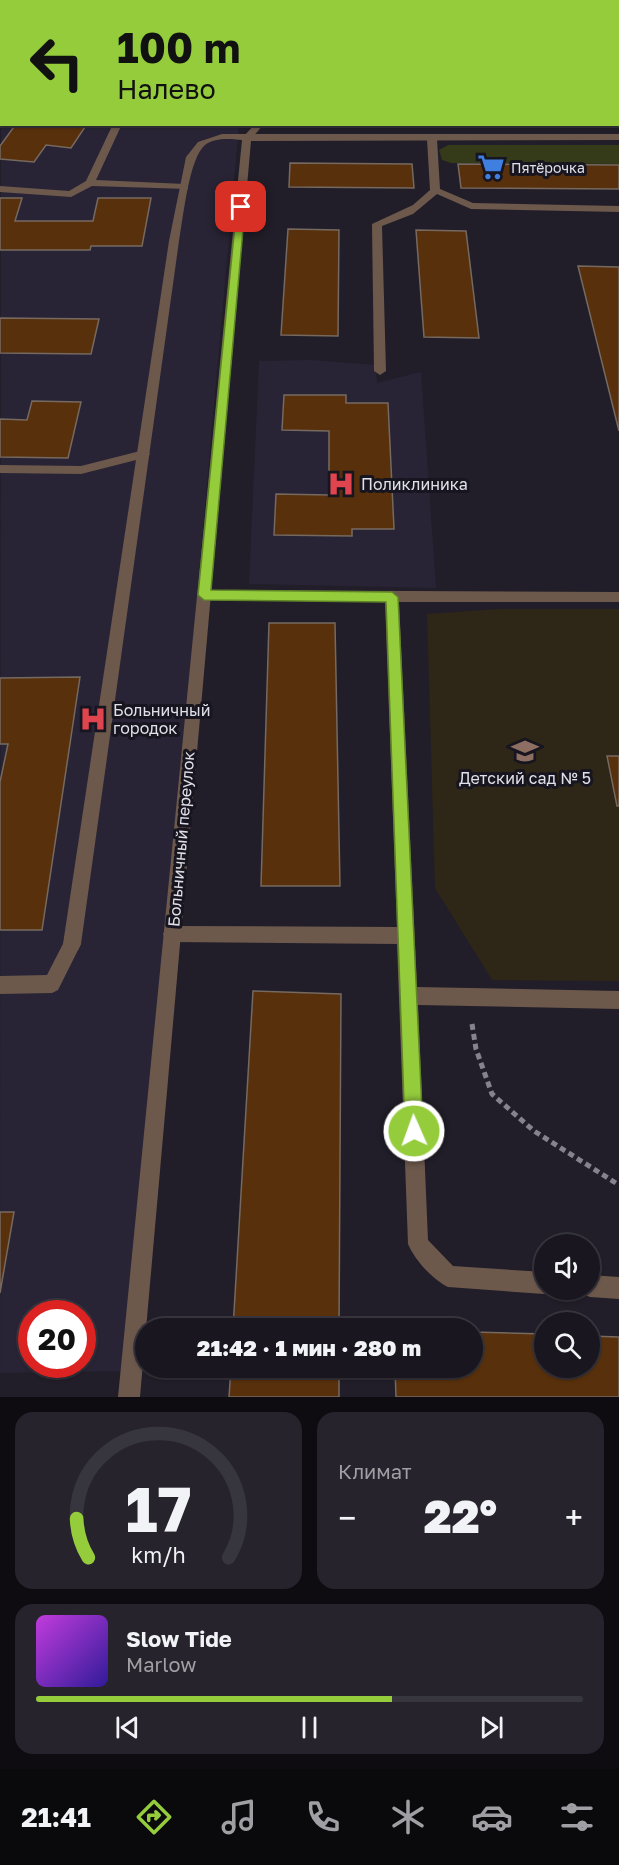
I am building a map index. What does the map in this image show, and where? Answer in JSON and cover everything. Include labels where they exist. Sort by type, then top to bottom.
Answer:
[{"type":"street","points":[[90,183],[117,126]]},
{"type":"street","points":[[247,138],[258,126]]},
{"type":"street","points":[[0,985],[52,984],[72,944],[174,241],[191,156],[196,148],[223,135],[247,138],[432,139],[619,137]]},
{"type":"street","name":"Больничный переулок","points":[[129,1397],[247,138]]},
{"type":"street","points":[[380,371],[377,224],[398,218],[427,201],[435,190],[432,139]]},
{"type":"street","points":[[0,189],[71,194],[90,183],[185,187]]},
{"type":"street","points":[[435,190],[471,206],[619,209]]},
{"type":"street","points":[[0,469],[81,470],[144,454]]},
{"type":"street","points":[[204,595],[619,597]]},
{"type":"street","points":[[392,597],[418,1244],[448,1276],[534,1281]]},
{"type":"street","points":[[172,934],[406,936]]},
{"type":"street","points":[[408,996],[619,1000]]},
{"type":"street","points":[[600,1287],[619,1288]]},
{"type":"path","points":[[461,997],[470,1013],[476,1049],[492,1094],[534,1131],[619,1185]]},
{"type":"shaded area","name":"Больничный городок","points":[[1,126],[239,126],[128,1371],[96,1372],[96,1300],[18,1300],[18,1373],[0,1373]]},
{"type":"shaded area","name":"Поликлиника","points":[[311,360],[375,365],[377,383],[421,372],[436,588],[249,584],[259,361]]},
{"type":"shaded area","name":"Детский сад № 5","points":[[499,609],[619,609],[619,981],[492,980],[435,888],[427,614]]},
{"type":"green space","points":[[448,145],[619,145],[619,164],[451,163],[442,160],[439,150]]},
{"type":"building","points":[[15,126],[86,126],[71,148],[46,145],[34,162],[0,159],[0,146]]},
{"type":"building","points":[[290,163],[412,164],[414,188],[289,187]]},
{"type":"building","points":[[458,164],[619,165],[619,189],[461,188]]},
{"type":"building","points":[[0,198],[22,198],[15,221],[93,221],[98,198],[151,198],[142,246],[91,246],[90,250],[0,250]]},
{"type":"building","points":[[288,229],[339,230],[338,336],[281,335]]},
{"type":"building","points":[[416,230],[466,231],[479,338],[424,337]]},
{"type":"building","points":[[578,266],[619,267],[619,431]]},
{"type":"building","points":[[0,318],[99,319],[91,354],[0,353]]},
{"type":"building","points":[[284,395],[346,395],[346,403],[388,403],[394,529],[352,529],[352,536],[274,535],[276,494],[329,495],[329,431],[282,430]]},
{"type":"building","points":[[32,401],[81,402],[68,458],[0,457],[0,419],[27,420]]},
{"type":"building","points":[[269,623],[335,623],[340,886],[261,886]]},
{"type":"building","points":[[80,677],[42,930],[0,930],[0,782],[8,744],[0,744],[0,678]]},
{"type":"building","points":[[607,756],[619,756],[619,806],[617,806]]},
{"type":"building","points":[[253,991],[341,994],[339,1318],[234,1318]]},
{"type":"building","points":[[0,1212],[14,1212],[0,1293]]},
{"type":"building","points":[[483,1332],[534,1334],[534,1378],[600,1378],[600,1336],[619,1337],[619,1397],[396,1397],[395,1378],[483,1378]]},
{"type":"building","points":[[230,1378],[339,1378],[339,1397],[229,1397]]},
{"type":"place","name":"Пятёрочка","points":[[491,167]]},
{"type":"place","name":"Поликлиника","points":[[341,484]]},
{"type":"place","name":"Больничный городок","points":[[93,719]]},
{"type":"place","name":"Детский сад № 5","points":[[525,751]]},
{"type":"route","points":[[241,207],[204,595],[392,597],[414,1131]]}]
